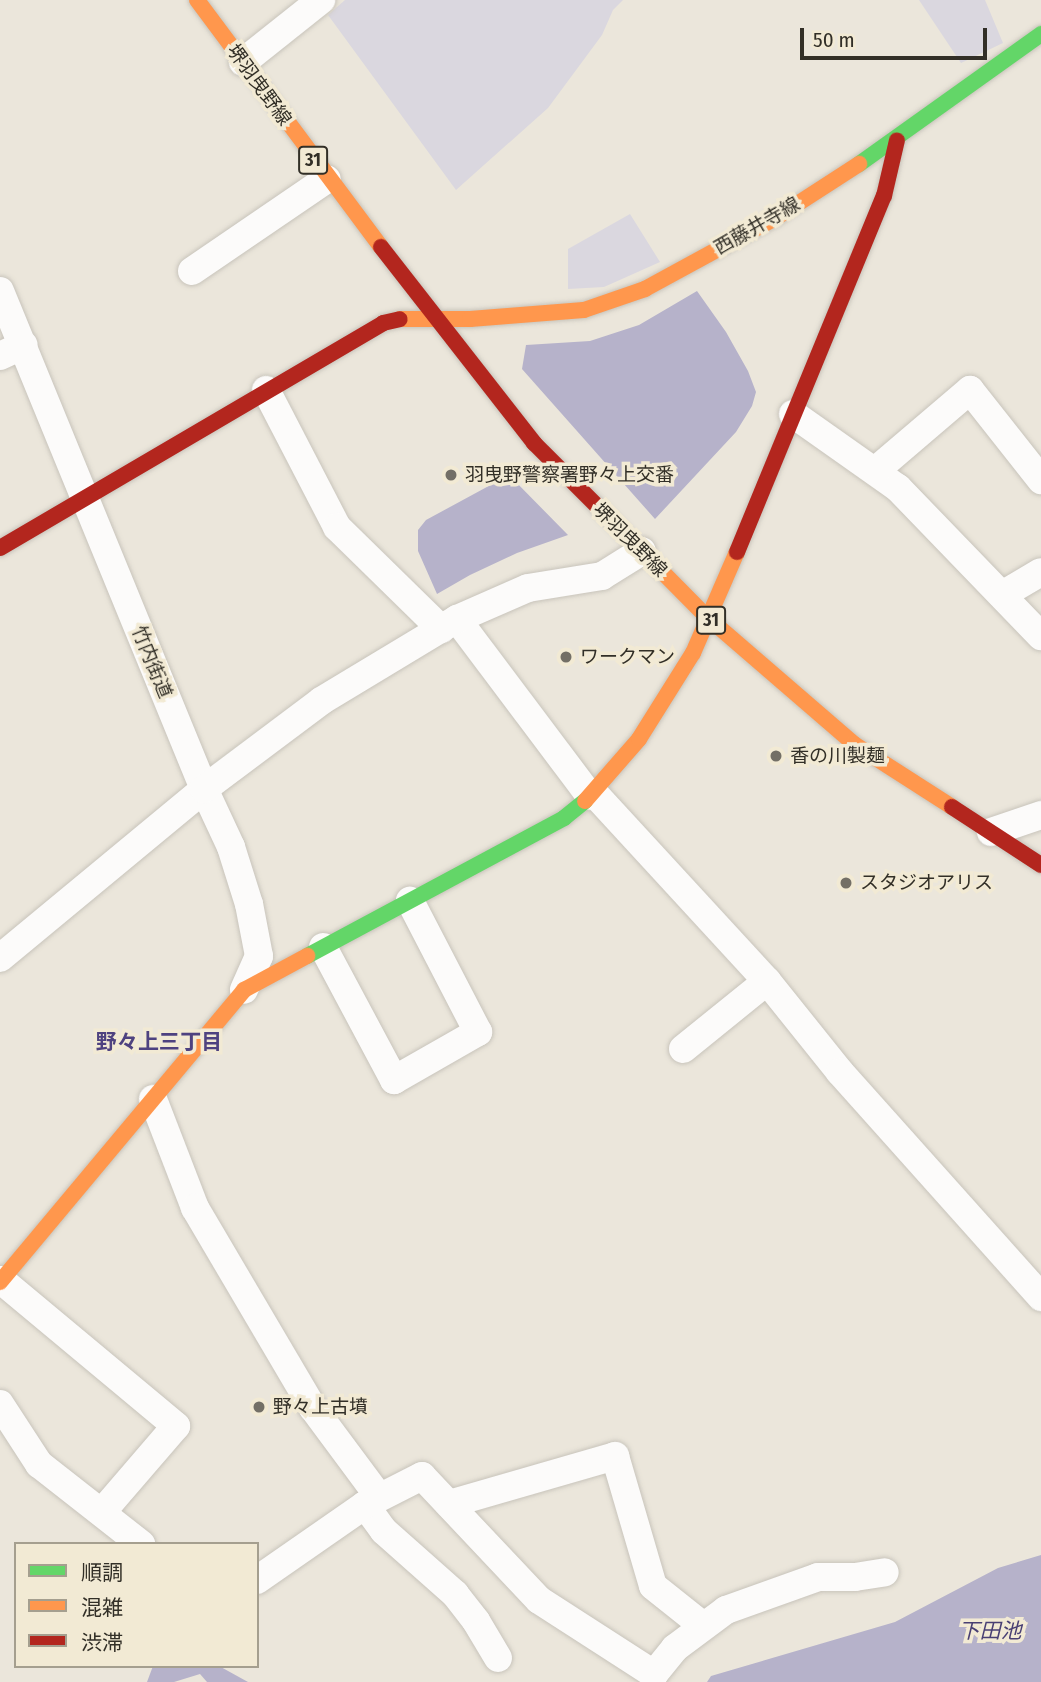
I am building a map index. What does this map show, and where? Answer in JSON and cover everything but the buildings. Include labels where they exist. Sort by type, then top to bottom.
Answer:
[{"type":"street","name":"堺羽曳野線","points":[[197,0],[327,179],[534,443],[707,617],[855,744],[1041,865]]},
{"type":"street","points":[[243,62],[321,0]]},
{"type":"street","name":"西藤井寺線","points":[[0,548],[84,495],[383,323],[433,317],[470,319],[547,315],[584,310],[645,289],[777,216],[897,140],[1041,34]]},
{"type":"street","points":[[102,1512],[176,1426],[3,1273],[244,990],[564,818],[592,795],[639,739],[693,653],[884,196],[897,140]]},
{"type":"street","points":[[192,271],[327,179]]},
{"type":"street","name":"竹内街道","points":[[0,291],[12,351],[84,495],[204,789],[231,847],[249,904],[259,956],[244,990]]},
{"type":"street","points":[[266,390],[337,527],[449,624],[592,795],[767,981],[840,1072],[1041,1297]]},
{"type":"street","points":[[874,471],[970,390],[1041,480]]},
{"type":"street","points":[[793,414],[898,488],[1041,636]]},
{"type":"street","points":[[0,958],[204,789],[321,701],[449,624],[528,588],[601,576],[642,551]]},
{"type":"street","points":[[1002,595],[1041,572]]},
{"type":"street","points":[[991,832],[1041,815]]},
{"type":"street","points":[[323,947],[394,1080],[478,1032],[410,901]]},
{"type":"street","points":[[683,1049],[767,981]]},
{"type":"street","points":[[153,1099],[195,1208],[313,1408],[372,1501],[384,1531],[455,1594],[476,1620],[498,1658]]},
{"type":"street","points":[[0,1404],[39,1464],[139,1542]]},
{"type":"street","points":[[449,1504],[615,1457],[653,1586],[702,1625]]},
{"type":"street","points":[[259,1579],[372,1501],[422,1476],[539,1600],[654,1674],[675,1648],[702,1625],[726,1610],[818,1577],[855,1577],[885,1572]]},
{"type":"shaded area","points":[[345,0],[623,0],[613,10],[602,35],[548,108],[456,190],[328,15]]},
{"type":"shaded area","points":[[919,0],[985,0],[1003,43],[961,63]]},
{"type":"shaded area","points":[[630,214],[660,262],[604,287],[568,289],[568,249]]},
{"type":"water","points":[[697,291],[726,332],[748,371],[756,392],[752,406],[736,432],[655,519],[522,369],[526,345],[590,341],[639,325]]},
{"type":"water","points":[[509,475],[568,535],[517,553],[437,594],[418,551],[418,530],[426,520]]},
{"type":"water","name":"下田池","points":[[1041,1555],[1041,1682],[707,1682],[711,1676],[895,1622],[998,1568]]},
{"type":"water","points":[[152,1668],[223,1668],[248,1682],[207,1682],[200,1674],[174,1682],[147,1682]]},
{"type":"traffic: fast","points":[[859,164],[1041,34]]},
{"type":"traffic: fast","points":[[307,956],[564,818],[585,801]]},
{"type":"traffic: slow","points":[[197,0],[381,247]]},
{"type":"traffic: slow","points":[[400,319],[470,319],[584,310],[645,289],[777,217],[859,164]]},
{"type":"traffic: slow","points":[[606,515],[707,617],[854,744],[952,807]]},
{"type":"traffic: slow","points":[[585,801],[639,739],[693,653],[737,552]]},
{"type":"traffic: slow","points":[[0,1282],[244,990],[307,956]]},
{"type":"traffic: jam","points":[[737,552],[884,196],[897,140]]},
{"type":"traffic: jam","points":[[381,247],[534,443],[606,515]]},
{"type":"traffic: jam","points":[[0,548],[383,323],[400,319]]},
{"type":"traffic: jam","points":[[952,807],[1041,865]]},
{"type":"place","name":"羽曳野警察署野々上交番","points":[[451,475]]},
{"type":"place","name":"ワークマン","points":[[566,657]]},
{"type":"place","name":"香の川製麺","points":[[776,756]]},
{"type":"place","name":"スタジオアリス","points":[[846,883]]},
{"type":"place","name":"野々上古墳","points":[[259,1407]]},
{"type":"district","name":"野々上三丁目","points":[[159,1042]]}]
